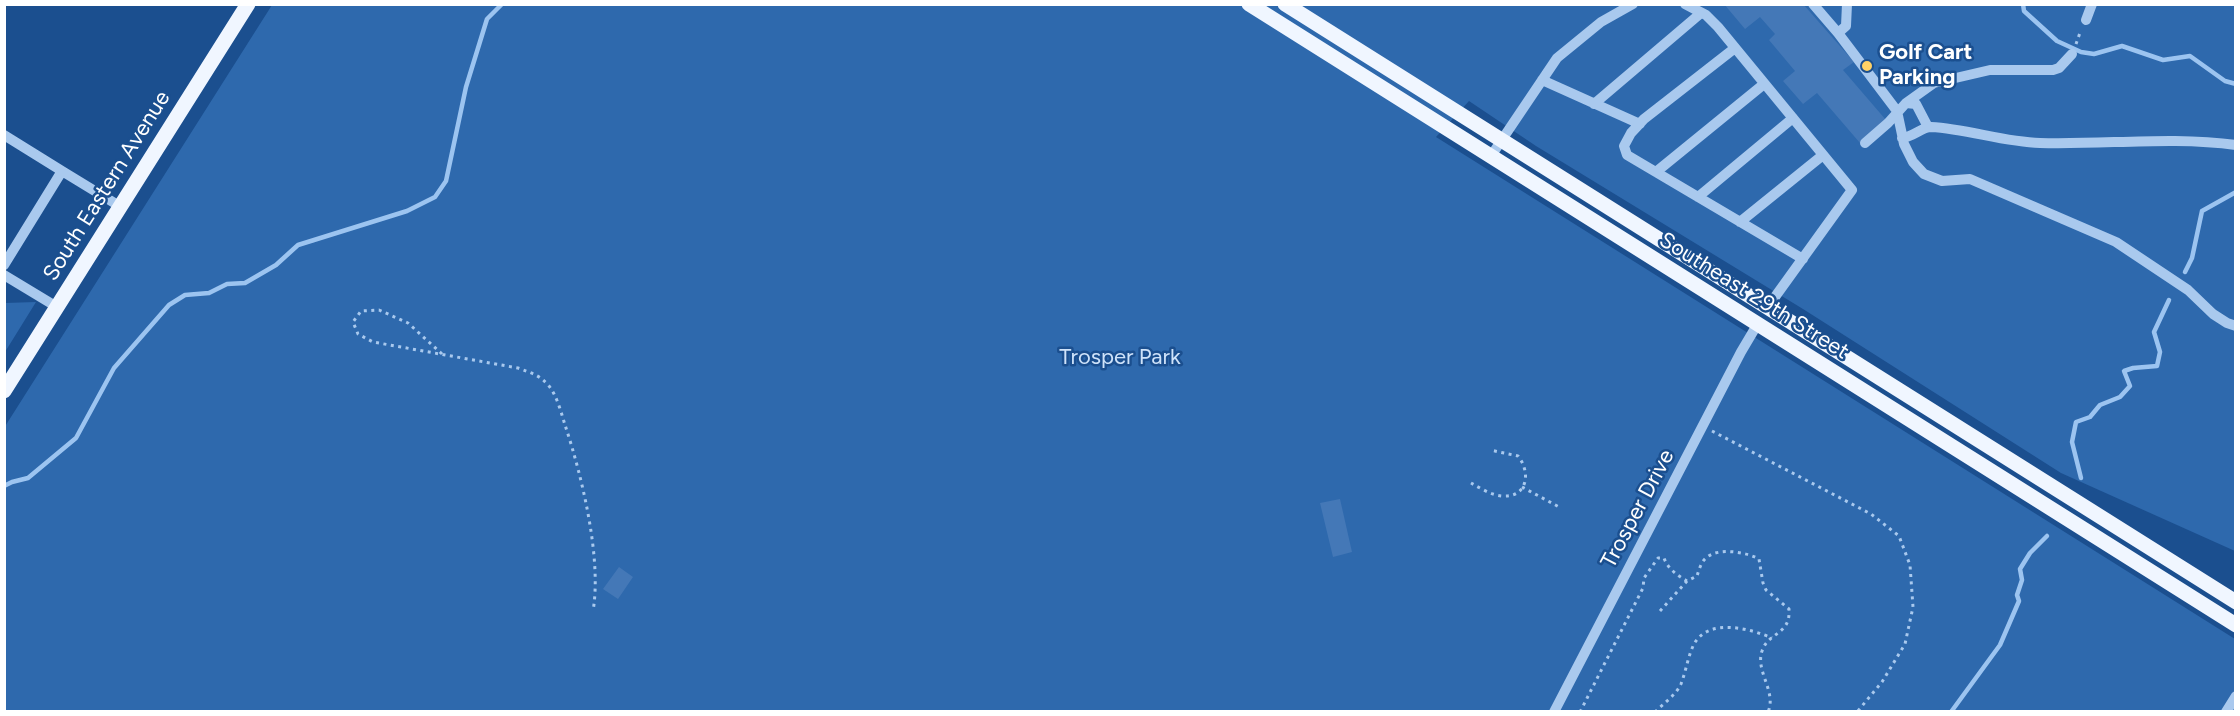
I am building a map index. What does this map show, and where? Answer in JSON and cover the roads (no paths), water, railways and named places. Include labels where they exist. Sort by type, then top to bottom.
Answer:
[{"type":"main road","name":"South Eastern Avenue","points":[[4,391],[248,4]]},
{"type":"main road","name":"Southeast 29th Street","points":[[1249,4],[2235,625]]},
{"type":"main road","name":"Southeast 29th Street","points":[[1285,4],[2235,602]]},
{"type":"main road","points":[[1758,325],[1767,308]]},
{"type":"main road","points":[[2040,502],[2050,486]]},
{"type":"main road","points":[[2187,594],[2197,578]]},
{"type":"street","points":[[1491,156],[1557,58],[1601,22],[1634,4]]},
{"type":"street","points":[[1685,4],[1718,27],[1852,190],[1767,308]]},
{"type":"street","points":[[1813,4],[1897,111],[1902,138],[1913,162],[1924,174],[1942,181],[1970,179],[2116,242],[2188,290],[2213,314],[2235,326]]},
{"type":"street","points":[[1838,33],[1846,26],[1847,4]]},
{"type":"street","points":[[2086,20],[2092,4]]},
{"type":"street","points":[[1594,104],[1701,13]]},
{"type":"street","points":[[1735,48],[1640,124],[1631,133],[1624,146],[1627,155],[1803,260]]},
{"type":"street","points":[[1865,143],[1888,123],[1897,111],[1911,104],[1921,92],[1934,83],[1990,70],[2059,68],[2072,54]]},
{"type":"street","points":[[1542,80],[1640,124]]},
{"type":"street","points":[[1656,172],[1764,84]]},
{"type":"street","points":[[1911,104],[1928,127]]},
{"type":"street","points":[[1698,198],[1793,118]]},
{"type":"street","points":[[1902,138],[1910,137],[1928,127],[2038,143],[2130,141],[2217,142],[2235,145]]},
{"type":"street","points":[[4,135],[121,207]]},
{"type":"street","points":[[1740,222],[1823,155]]},
{"type":"street","points":[[4,265],[62,171]]},
{"type":"street","points":[[4,275],[57,307]]},
{"type":"street","name":"Trosper Drive","points":[[1554,711],[1741,352],[1758,325]]},
{"type":"street","points":[[2226,711],[2235,696]]},
{"type":"waterway","points":[[4,486],[28,478],[76,438],[114,368],[169,305],[185,295],[209,293],[227,284],[245,283],[276,265],[298,245],[407,211],[435,197],[446,181],[466,87],[487,19],[502,4]]},
{"type":"waterway","points":[[2023,4],[2024,11],[2057,41],[2081,52],[2094,54],[2122,46],[2163,60],[2190,56],[2225,81],[2236,84]]},
{"type":"waterway","points":[[2185,272],[2192,258],[2202,211],[2236,192]]},
{"type":"waterway","points":[[2081,478],[2072,442],[2076,422],[2090,417],[2100,405],[2120,397],[2130,386],[2124,371],[2157,366],[2160,352],[2154,332],[2169,300]]},
{"type":"waterway","points":[[1951,712],[2000,645],[2019,601],[2017,595],[2022,580],[2020,569],[2030,553],[2047,536]]},
{"type":"place","name":"Golf Cart Parking","points":[[1867,66]]},
{"type":"park label","name":"Trosper Park","points":[[1120,358]]}]
